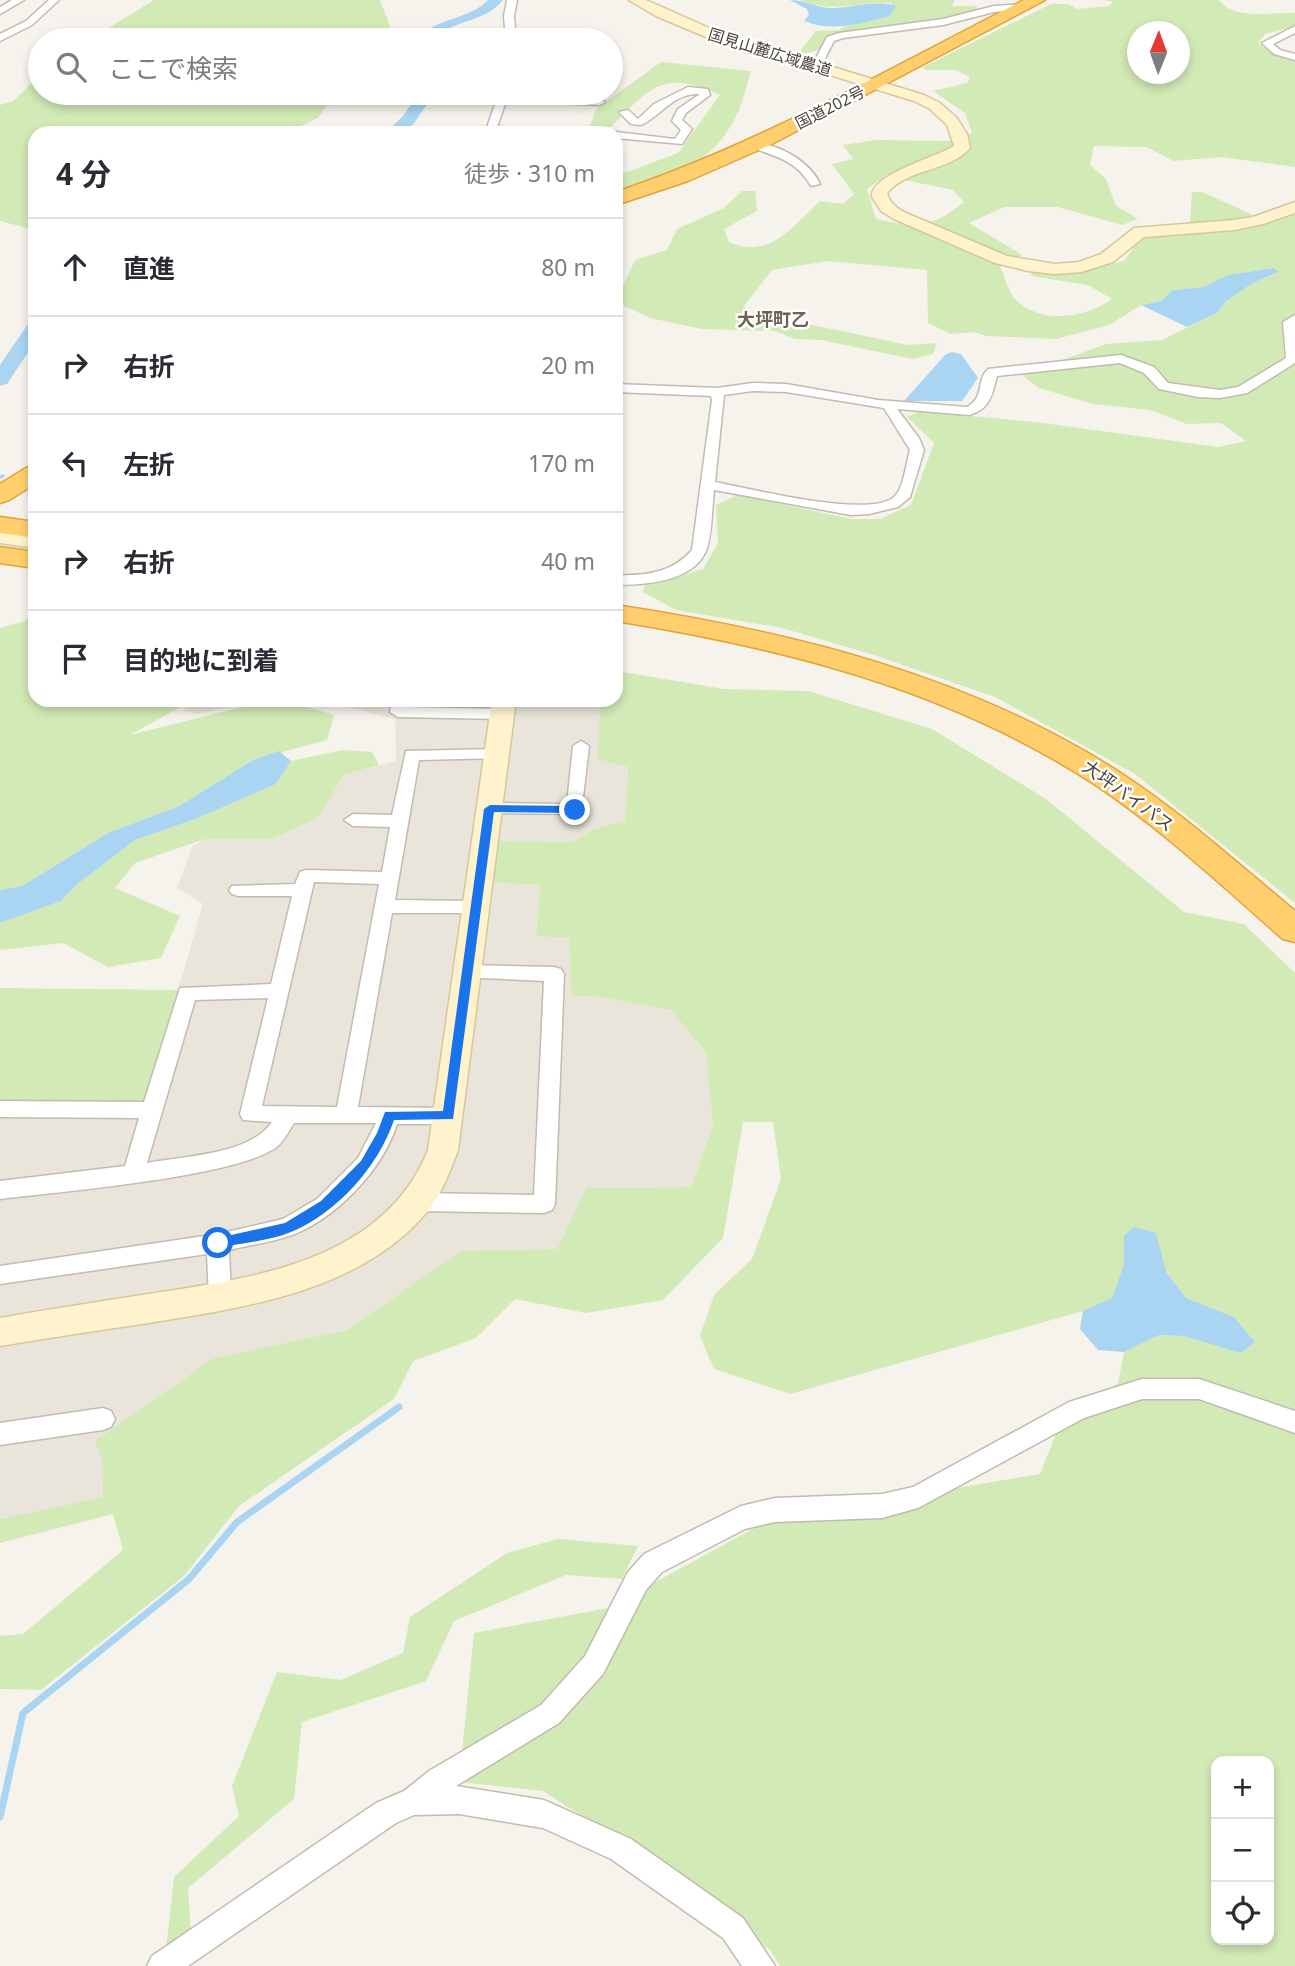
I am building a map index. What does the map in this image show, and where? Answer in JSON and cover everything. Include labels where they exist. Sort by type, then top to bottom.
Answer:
[{"type":"highway","name":"国道202号","points":[[623,197],[681,177],[753,145],[1031,4]]},
{"type":"highway","points":[[0,495],[28,478]]},
{"type":"highway","points":[[2,539],[28,532]]},
{"type":"highway","points":[[2,539],[28,556]]},
{"type":"highway","name":"大坪バイパス","points":[[623,614],[752,636],[845,661],[941,692],[1025,730],[1106,778],[1175,829],[1295,930]]},
{"type":"highway","name":"大坪バイパス","points":[[623,633],[769,648],[844,664],[941,692]]},
{"type":"street","points":[[0,11],[19,0]]},
{"type":"street","points":[[0,38],[29,23],[54,0]]},
{"type":"street","points":[[510,28],[512,0]]},
{"type":"street","name":"国見山麓広域農道","points":[[636,0],[681,23],[876,83],[929,103],[952,122],[963,141],[962,148],[951,156],[882,188],[879,193],[881,200],[886,208],[900,216],[1005,261],[1036,267],[1074,267],[1110,258],[1128,237],[1140,232],[1234,225],[1270,217],[1295,207]]},
{"type":"street","points":[[814,65],[819,62],[830,38],[943,22],[995,9],[1031,4]]},
{"type":"street","points":[[1295,29],[1267,43],[1277,52],[1295,57]]},
{"type":"street","points":[[623,136],[678,142],[687,129],[677,121],[682,111],[705,95],[699,88],[688,90],[657,106],[641,122],[635,122],[624,112]]},
{"type":"street","points":[[493,126],[500,105]]},
{"type":"street","points":[[753,145],[802,163],[810,170],[815,184]]},
{"type":"street","points":[[623,388],[717,392],[753,387],[786,388],[889,405],[969,411],[978,408],[989,392],[989,375],[993,372],[1121,359],[1139,365],[1155,375],[1164,386],[1175,390],[1220,394],[1241,390],[1293,359],[1289,322],[1295,319]]},
{"type":"street","points":[[623,580],[644,580],[669,574],[690,564],[699,551],[719,400],[717,392]]},
{"type":"street","points":[[708,485],[831,509],[869,510],[893,504],[903,497],[917,450],[889,405]]},
{"type":"street","points":[[2,539],[28,541]]},
{"type":"street","points":[[623,621],[751,640],[845,661]]},
{"type":"street","points":[[0,1332],[276,1286],[322,1269],[358,1250],[387,1230],[416,1202],[433,1176],[443,1150],[503,707],[398,712],[399,707]]},
{"type":"street","points":[[490,809],[575,810],[581,746]]},
{"type":"street","points":[[346,1114],[412,755],[496,754]]},
{"type":"street","points":[[353,820],[401,821]]},
{"type":"street","points":[[390,878],[306,876],[250,1114],[448,1116]]},
{"type":"street","points":[[238,890],[303,890]]},
{"type":"street","points":[[385,906],[475,907]]},
{"type":"street","points":[[416,1202],[544,1204],[554,974],[468,972]]},
{"type":"street","points":[[133,1174],[187,993],[278,991]]},
{"type":"street","points":[[0,1109],[151,1110]]},
{"type":"street","points":[[0,1190],[133,1174],[245,1154],[272,1139],[289,1114]]},
{"type":"street","points":[[0,1275],[218,1243],[288,1227],[325,1205],[365,1164],[383,1134],[389,1115]]},
{"type":"street","points":[[218,1243],[220,1297]]},
{"type":"street","points":[[162,1966],[386,1813],[414,1801],[439,1782],[550,1714],[594,1665],[637,1581],[653,1563],[741,1518],[775,1510],[882,1506],[918,1497],[1077,1410],[1142,1389],[1199,1389],[1295,1422]]},
{"type":"street","points":[[0,1434],[103,1419]]},
{"type":"street","points":[[414,1801],[459,1800],[544,1814],[621,1849],[733,1928],[760,1966]]},
{"type":"shaded area","points":[[187,707],[230,707],[198,714],[182,711]]},
{"type":"shaded area","points":[[348,707],[602,707],[628,766],[625,820],[593,830],[572,842],[498,841],[489,882],[540,885],[536,935],[569,938],[571,996],[600,997],[671,1010],[706,1054],[713,1125],[691,1187],[586,1188],[557,1249],[461,1251],[347,1330],[214,1358],[102,1460],[103,1497],[0,1519],[0,1104],[145,1105],[203,904],[177,888],[192,847],[205,839],[274,839],[318,818],[344,775],[396,761],[395,719]]},
{"type":"green space","points":[[154,0],[380,0],[391,28],[108,28]]},
{"type":"green space","points":[[800,0],[955,0],[952,6],[974,6],[981,10],[908,26],[842,33],[829,37],[818,50],[804,54],[800,51],[816,31],[840,30],[890,16],[892,3],[834,7]]},
{"type":"green space","points":[[1104,0],[1219,0],[1226,7],[1244,13],[1295,13],[1295,26],[1265,34],[1258,43],[1272,53],[1295,60],[1295,167],[1221,157],[1173,161],[1147,147],[1094,146],[1090,165],[1106,179],[1116,206],[1138,219],[1122,225],[1058,207],[1004,207],[969,223],[1022,255],[1000,266],[1016,300],[1038,313],[1064,316],[1089,311],[1112,299],[1088,285],[1031,276],[1032,269],[1079,272],[1124,261],[1138,242],[1151,232],[1167,226],[1190,224],[1192,192],[1202,192],[1269,222],[1295,214],[1295,903],[1135,774],[995,697],[874,655],[782,628],[676,610],[643,592],[645,584],[665,581],[703,569],[718,543],[716,505],[738,495],[852,519],[880,519],[911,505],[934,443],[907,417],[920,411],[1043,423],[1218,447],[1246,441],[1221,423],[1187,424],[1150,410],[1093,404],[1039,388],[1022,375],[1106,344],[1162,340],[1217,313],[1226,301],[1253,283],[1278,273],[1273,268],[1229,275],[1204,287],[1173,290],[1161,301],[1141,305],[1109,325],[1056,339],[987,336],[974,332],[951,334],[928,323],[927,270],[828,261],[772,270],[744,306],[755,321],[798,322],[908,345],[937,343],[933,354],[913,359],[821,340],[795,339],[775,331],[702,329],[650,318],[623,305],[623,287],[635,260],[667,250],[677,229],[724,208],[742,191],[755,191],[757,211],[724,229],[729,242],[757,247],[768,244],[790,230],[820,201],[843,204],[854,194],[832,164],[853,159],[843,145],[877,140],[947,141],[972,133],[965,113],[933,91],[967,83],[970,77],[955,70],[926,70],[923,67],[1051,4],[1068,4],[1077,9],[1109,6],[1113,2]],"holes":[[[885,176],[953,190],[964,202],[932,222],[902,224],[876,219],[867,189]]]},
{"type":"green space","points":[[661,62],[751,71],[738,113],[714,148],[689,167],[659,179],[624,188],[623,173],[678,153],[720,95],[683,83],[669,83],[645,94],[612,126],[590,126],[596,109],[602,105],[623,105],[623,89]]},
{"type":"green space","points":[[28,87],[28,105],[327,105],[318,118],[300,126],[28,126],[28,228],[0,221],[0,105],[13,101]]},
{"type":"green space","points":[[28,618],[28,707],[180,707],[130,735],[242,707],[307,707],[334,715],[327,740],[253,760],[179,806],[108,833],[22,886],[0,890],[0,628]]},
{"type":"green space","points":[[623,672],[724,689],[808,691],[932,729],[1046,799],[1184,912],[1244,924],[1295,973],[1295,1966],[780,1966],[771,1951],[640,1853],[543,1791],[459,1782],[474,1633],[608,1608],[771,1519],[1040,1474],[1059,1426],[1118,1383],[1124,1352],[1158,1335],[1184,1336],[1241,1352],[1255,1342],[1234,1317],[1186,1298],[1166,1272],[1124,1236],[1124,1265],[1112,1299],[1083,1311],[790,1394],[714,1369],[700,1336],[714,1295],[752,1259],[781,1179],[773,1122],[743,1122],[723,1238],[663,1300],[586,1313],[515,1299],[476,1338],[413,1361],[394,1399],[239,1506],[184,1576],[41,1690],[0,1689],[0,1636],[23,1634],[123,1550],[113,1514],[0,1543],[0,1519],[103,1497],[102,1460],[95,1441],[214,1358],[347,1330],[461,1251],[557,1249],[586,1188],[691,1187],[713,1125],[706,1053],[671,1010],[600,997],[571,996],[569,938],[536,936],[540,885],[488,882],[498,841],[572,842],[593,830],[625,820],[628,767],[597,759],[601,707],[623,707]]},
{"type":"green space","points":[[343,750],[372,752],[379,765],[344,775],[318,818],[273,839],[205,839],[135,863],[115,888],[180,916],[161,958],[108,967],[63,943],[0,950],[0,923],[61,901],[75,886],[135,840],[198,818],[276,784],[291,761]]},
{"type":"green space","points":[[0,988],[178,990],[145,1105],[0,1104]]},
{"type":"green space","points":[[558,1539],[638,1546],[622,1579],[566,1575],[454,1621],[426,1681],[302,1722],[294,1799],[188,1888],[191,1934],[166,1949],[174,1877],[239,1816],[232,1786],[277,1672],[341,1680],[403,1653],[410,1617],[507,1553]]},
{"type":"water","points":[[790,0],[829,8],[874,4],[896,6],[890,16],[836,27],[804,21],[809,15],[807,9]]},
{"type":"water","points":[[1273,268],[1279,272],[1253,283],[1226,301],[1217,313],[1187,327],[1141,305],[1161,301],[1173,290],[1204,287],[1228,275]]},
{"type":"water","points":[[946,354],[961,354],[978,378],[962,401],[904,401]]},
{"type":"water","points":[[279,751],[291,761],[276,784],[198,818],[135,840],[75,886],[61,901],[0,923],[0,890],[22,886],[108,833],[179,806],[253,760]]},
{"type":"water","points":[[1134,1227],[1156,1233],[1166,1272],[1186,1298],[1234,1317],[1255,1342],[1241,1353],[1184,1336],[1159,1335],[1124,1352],[1098,1350],[1080,1329],[1083,1311],[1112,1298],[1124,1265],[1124,1236]]},
{"type":"waterway","points":[[438,28],[480,13],[496,0]]},
{"type":"waterway","points":[[402,126],[419,105]]},
{"type":"waterway","points":[[0,380],[28,338]]},
{"type":"waterway","points":[[0,1817],[23,1713],[189,1579],[237,1522],[399,1407]]},
{"type":"district","name":"大坪町乙","points":[[773,320]]},
{"type":"route","points":[[218,1243],[288,1227],[325,1205],[365,1164],[383,1134],[389,1115],[448,1116],[490,809],[575,810]]}]
